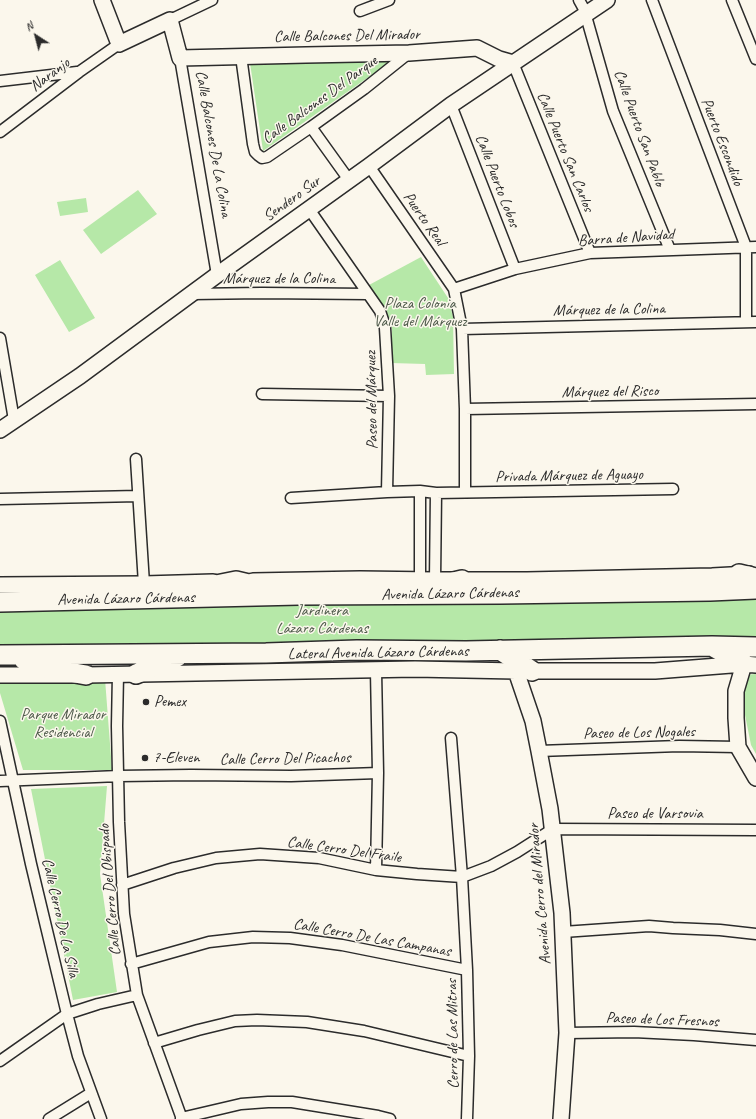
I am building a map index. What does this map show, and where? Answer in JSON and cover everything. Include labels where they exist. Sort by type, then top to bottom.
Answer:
[{"type":"highway","points":[[389,595],[405,595],[462,580]]},
{"type":"highway","points":[[149,591],[236,581],[299,595]]},
{"type":"highway","name":"Avenida Lázaro Cárdenas","points":[[0,602],[149,591],[299,595],[389,595],[756,589]]},
{"type":"highway","points":[[712,646],[750,664]]},
{"type":"highway","points":[[7,655],[357,650],[466,651],[712,646],[756,647]]},
{"type":"highway","points":[[500,650],[524,671]]},
{"type":"highway","points":[[127,674],[187,653]]},
{"type":"highway","points":[[7,655],[47,668],[86,676]]},
{"type":"street","points":[[102,0],[119,44],[212,0]]},
{"type":"street","name":"Calle Puerto San Pablo","points":[[579,0],[586,15],[614,111],[670,250]]},
{"type":"street","name":"Sendero Sur","points":[[0,430],[80,376],[451,105],[607,0]]},
{"type":"street","name":"Puerto Escondido","points":[[652,0],[751,247],[751,322]]},
{"type":"street","points":[[732,0],[756,59]]},
{"type":"street","points":[[360,12],[382,1]]},
{"type":"street","name":"Calle Balcones De La Colina","points":[[170,20],[180,58],[217,275]]},
{"type":"street","name":"Naranjo","points":[[0,132],[79,72],[119,44]]},
{"type":"street","name":"Calle Balcones Del Mirador","points":[[180,58],[409,53],[477,48],[499,59],[513,62]]},
{"type":"street","name":"Calle Balcones Del Parque","points":[[240,56],[253,144],[255,152],[262,158],[267,157],[311,127],[364,89],[409,53]]},
{"type":"street","name":"Calle Puerto San Carlos","points":[[513,62],[590,253]]},
{"type":"street","points":[[0,81],[79,72]]},
{"type":"street","name":"Calle Puerto Lobos","points":[[451,105],[515,269]]},
{"type":"street","points":[[311,127],[349,180]]},
{"type":"street","name":"Puerto Real","points":[[369,166],[454,289]]},
{"type":"street","name":"Paseo del Márquez","points":[[309,209],[380,311],[385,328],[389,396],[387,492]]},
{"type":"street","name":"Barra de Navidad","points":[[454,289],[515,269],[590,253],[751,247]]},
{"type":"street","points":[[454,289],[462,329],[465,409],[465,492]]},
{"type":"street","name":"Márquez de la Colina","points":[[191,294],[368,294]]},
{"type":"street","name":"Márquez de la Colina","points":[[462,329],[751,322]]},
{"type":"street","points":[[0,343],[14,420]]},
{"type":"street","points":[[262,394],[389,396]]},
{"type":"street","name":"Márquez del Risco","points":[[465,409],[756,404]]},
{"type":"street","points":[[0,585],[149,591],[138,496],[136,459]]},
{"type":"street","name":"Privada Márquez de Aguayo","points":[[387,492],[420,491],[436,493],[673,489]]},
{"type":"street","points":[[420,491],[420,580]]},
{"type":"street","points":[[291,498],[387,492]]},
{"type":"street","points":[[435,580],[436,493]]},
{"type":"street","points":[[0,499],[138,496]]},
{"type":"street","points":[[236,581],[360,579],[527,580],[750,575]]},
{"type":"street","points":[[750,664],[736,691],[736,718],[738,747],[756,778]]},
{"type":"street","name":"Lateral Avenida Lázaro Cárdenas","points":[[0,675],[86,676],[415,669],[655,671],[750,664]]},
{"type":"street","points":[[376,671],[378,773],[376,870]]},
{"type":"street","name":"Avenida Cerro del Mirador","points":[[524,671],[540,751],[553,828],[563,932],[567,1033],[560,1119]]},
{"type":"street","name":"Calle Cerro Del Obispado","points":[[127,674],[117,726],[119,822],[124,914],[137,995],[181,1118]]},
{"type":"street","name":"Calle Cerro De La Silla","points":[[0,721],[31,864],[67,1014],[78,1056],[101,1119]]},
{"type":"street","name":"Cerro de Las Mitras","points":[[451,738],[462,877],[467,970],[470,1056],[467,1119]]},
{"type":"street","name":"Paseo de Los Nogales","points":[[540,751],[679,746],[738,747]]},
{"type":"street","name":"Calle Cerro Del Picachos","points":[[0,781],[119,776],[291,776],[378,773]]},
{"type":"street","name":"Calle Cerro Del Fraile","points":[[122,885],[174,868],[216,858],[260,854],[319,858],[376,870],[462,877],[498,862],[517,852],[553,828]]},
{"type":"street","name":"Paseo de Varsovia","points":[[553,828],[756,830]]},
{"type":"street","points":[[563,932],[649,926],[720,930],[756,934]]},
{"type":"street","name":"Calle Cerro De Las Campanas","points":[[132,964],[209,942],[252,937],[290,938],[342,945],[467,970]]},
{"type":"street","points":[[0,1061],[67,1014],[98,1004],[137,995]]},
{"type":"street","points":[[154,1044],[198,1030],[235,1021],[257,1020],[308,1022],[364,1031],[470,1056]]},
{"type":"street","name":"Paseo de Los Fresnos","points":[[567,1033],[634,1032],[694,1034],[756,1040]]},
{"type":"street","points":[[54,1118],[91,1093]]},
{"type":"street","points":[[181,1118],[241,1104],[292,1102],[390,1119]]},
{"type":"green space","points":[[393,60],[263,151],[250,63]]},
{"type":"green space","points":[[138,190],[157,214],[101,254],[83,230]]},
{"type":"green space","points":[[86,198],[88,212],[60,216],[57,202]]},
{"type":"green space","name":"Plaza Colonia Valle del Márquez","points":[[421,257],[448,298],[453,317],[454,374],[426,375],[425,364],[391,363],[392,328],[387,313],[369,285]]},
{"type":"green space","points":[[60,260],[95,318],[69,332],[35,275]]},
{"type":"green space","name":"Jardinera Lázaro Cárdenas","points":[[756,593],[756,642],[0,654],[0,602]]},
{"type":"green space","points":[[756,674],[756,754],[751,745],[740,690],[743,675]]},
{"type":"green space","name":"Parque Mirador Residencial","points":[[0,679],[105,679],[112,770],[23,770],[0,693]]},
{"type":"green space","points":[[107,786],[100,874],[117,992],[73,1000],[31,789]]},
{"type":"place","name":"Pemex","points":[[146,702]]},
{"type":"place","name":"7-Eleven","points":[[145,758]]}]
